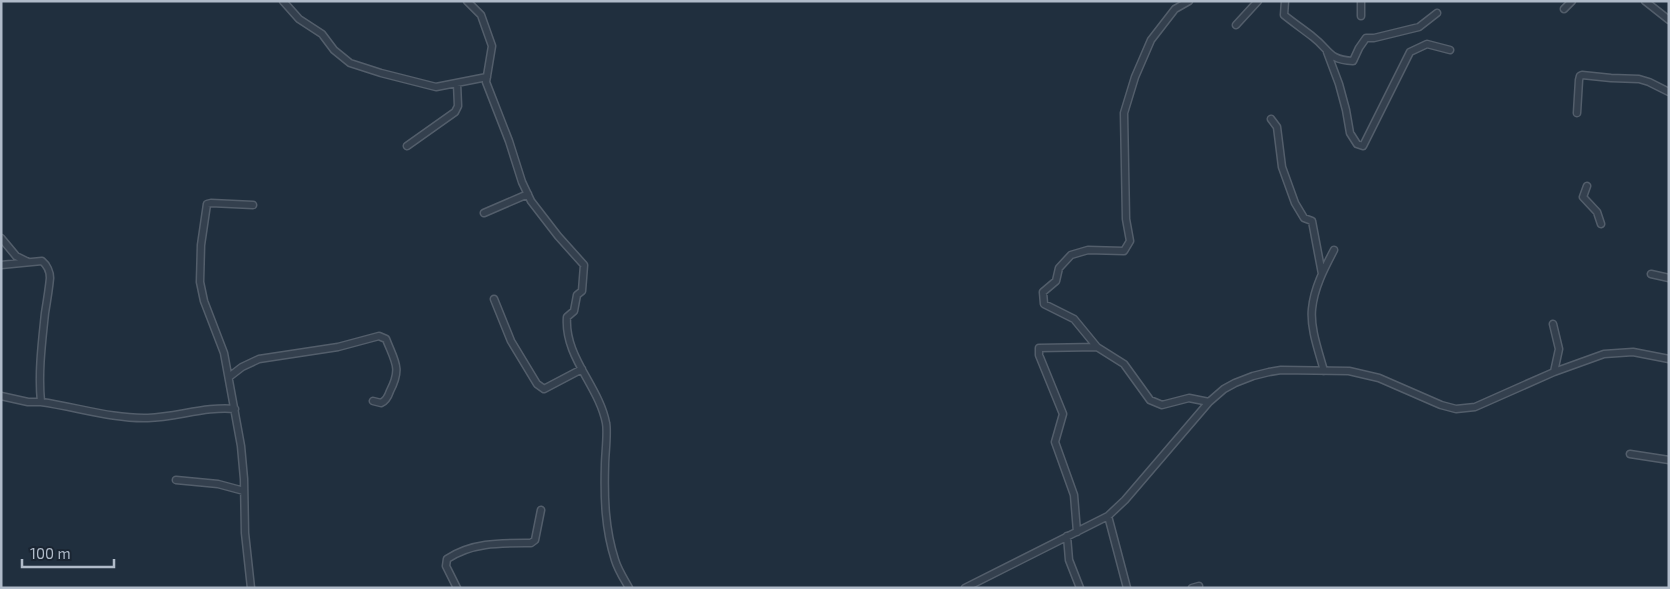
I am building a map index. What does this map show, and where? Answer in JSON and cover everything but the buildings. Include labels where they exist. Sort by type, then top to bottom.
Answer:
[{"type":"street","points":[[283,1],[299,18],[322,34],[334,50],[350,63],[381,73],[436,86],[486,77]]},
{"type":"street","points":[[467,1],[481,15],[492,46],[486,82],[509,141],[522,182],[528,194],[558,236],[584,264],[582,291],[577,295],[574,312],[567,317],[566,331],[575,358],[600,400],[607,425],[606,524],[616,562],[629,588]]},
{"type":"street","points":[[1189,1],[1175,9],[1151,40],[1134,78],[1124,113],[1126,219],[1130,242],[1124,251],[1088,250],[1071,254],[1059,268],[1056,281],[1043,292],[1044,304],[1074,319],[1097,347],[1124,364],[1150,400],[1162,405],[1189,398],[1209,402]]},
{"type":"street","points":[[1236,26],[1258,1]]},
{"type":"street","points":[[1285,1],[1284,15],[1315,38],[1327,52],[1339,84],[1350,133],[1357,144],[1363,146],[1410,52],[1427,44],[1450,50]]},
{"type":"street","points":[[1361,16],[1362,1]]},
{"type":"street","points":[[1564,9],[1572,1]]},
{"type":"street","points":[[1645,1],[1669,20]]},
{"type":"street","points":[[1327,52],[1342,60],[1353,61],[1358,48],[1366,38],[1374,38],[1419,27],[1437,13]]},
{"type":"street","points":[[1577,113],[1579,80],[1582,75],[1639,78],[1669,92]]},
{"type":"street","points":[[407,146],[455,112],[458,106],[457,83]]},
{"type":"street","points":[[1271,119],[1277,127],[1282,167],[1294,203],[1304,218],[1312,221],[1322,274]]},
{"type":"street","points":[[1587,186],[1583,197],[1597,212],[1601,224]]},
{"type":"street","points":[[484,213],[528,194]]},
{"type":"street","points":[[251,588],[245,533],[242,446],[224,353],[204,301],[200,282],[201,245],[206,204],[253,205]]},
{"type":"street","points":[[1,238],[16,256],[30,263]]},
{"type":"street","points":[[1324,371],[1315,339],[1312,310],[1319,280],[1334,250]]},
{"type":"street","points":[[1,265],[42,261],[46,264],[50,276],[43,334],[41,402]]},
{"type":"street","points":[[1651,274],[1669,278]]},
{"type":"street","points":[[494,299],[508,334],[539,386],[544,389],[582,369]]},
{"type":"street","points":[[1552,324],[1559,349],[1554,372]]},
{"type":"street","points":[[229,377],[242,366],[259,359],[338,348],[379,336],[386,339],[398,368],[397,379],[385,401],[381,404],[373,401]]},
{"type":"street","points":[[1077,532],[1074,495],[1055,442],[1063,414],[1039,355],[1039,348],[1097,347]]},
{"type":"street","points":[[965,588],[1108,516],[1125,500],[1209,402],[1224,389],[1253,376],[1281,370],[1349,371],[1366,374],[1441,406],[1456,409],[1474,407],[1554,372],[1604,354],[1633,352],[1669,359]]},
{"type":"street","points":[[1,396],[126,418],[175,416],[213,408],[235,409]]},
{"type":"street","points":[[1630,454],[1669,460]]},
{"type":"street","points":[[176,480],[218,484],[244,491]]},
{"type":"street","points":[[457,588],[446,566],[447,559],[466,548],[496,543],[531,543],[535,540],[541,510]]},
{"type":"street","points":[[1108,516],[1127,588]]},
{"type":"street","points":[[1067,536],[1069,560],[1080,588]]}]
